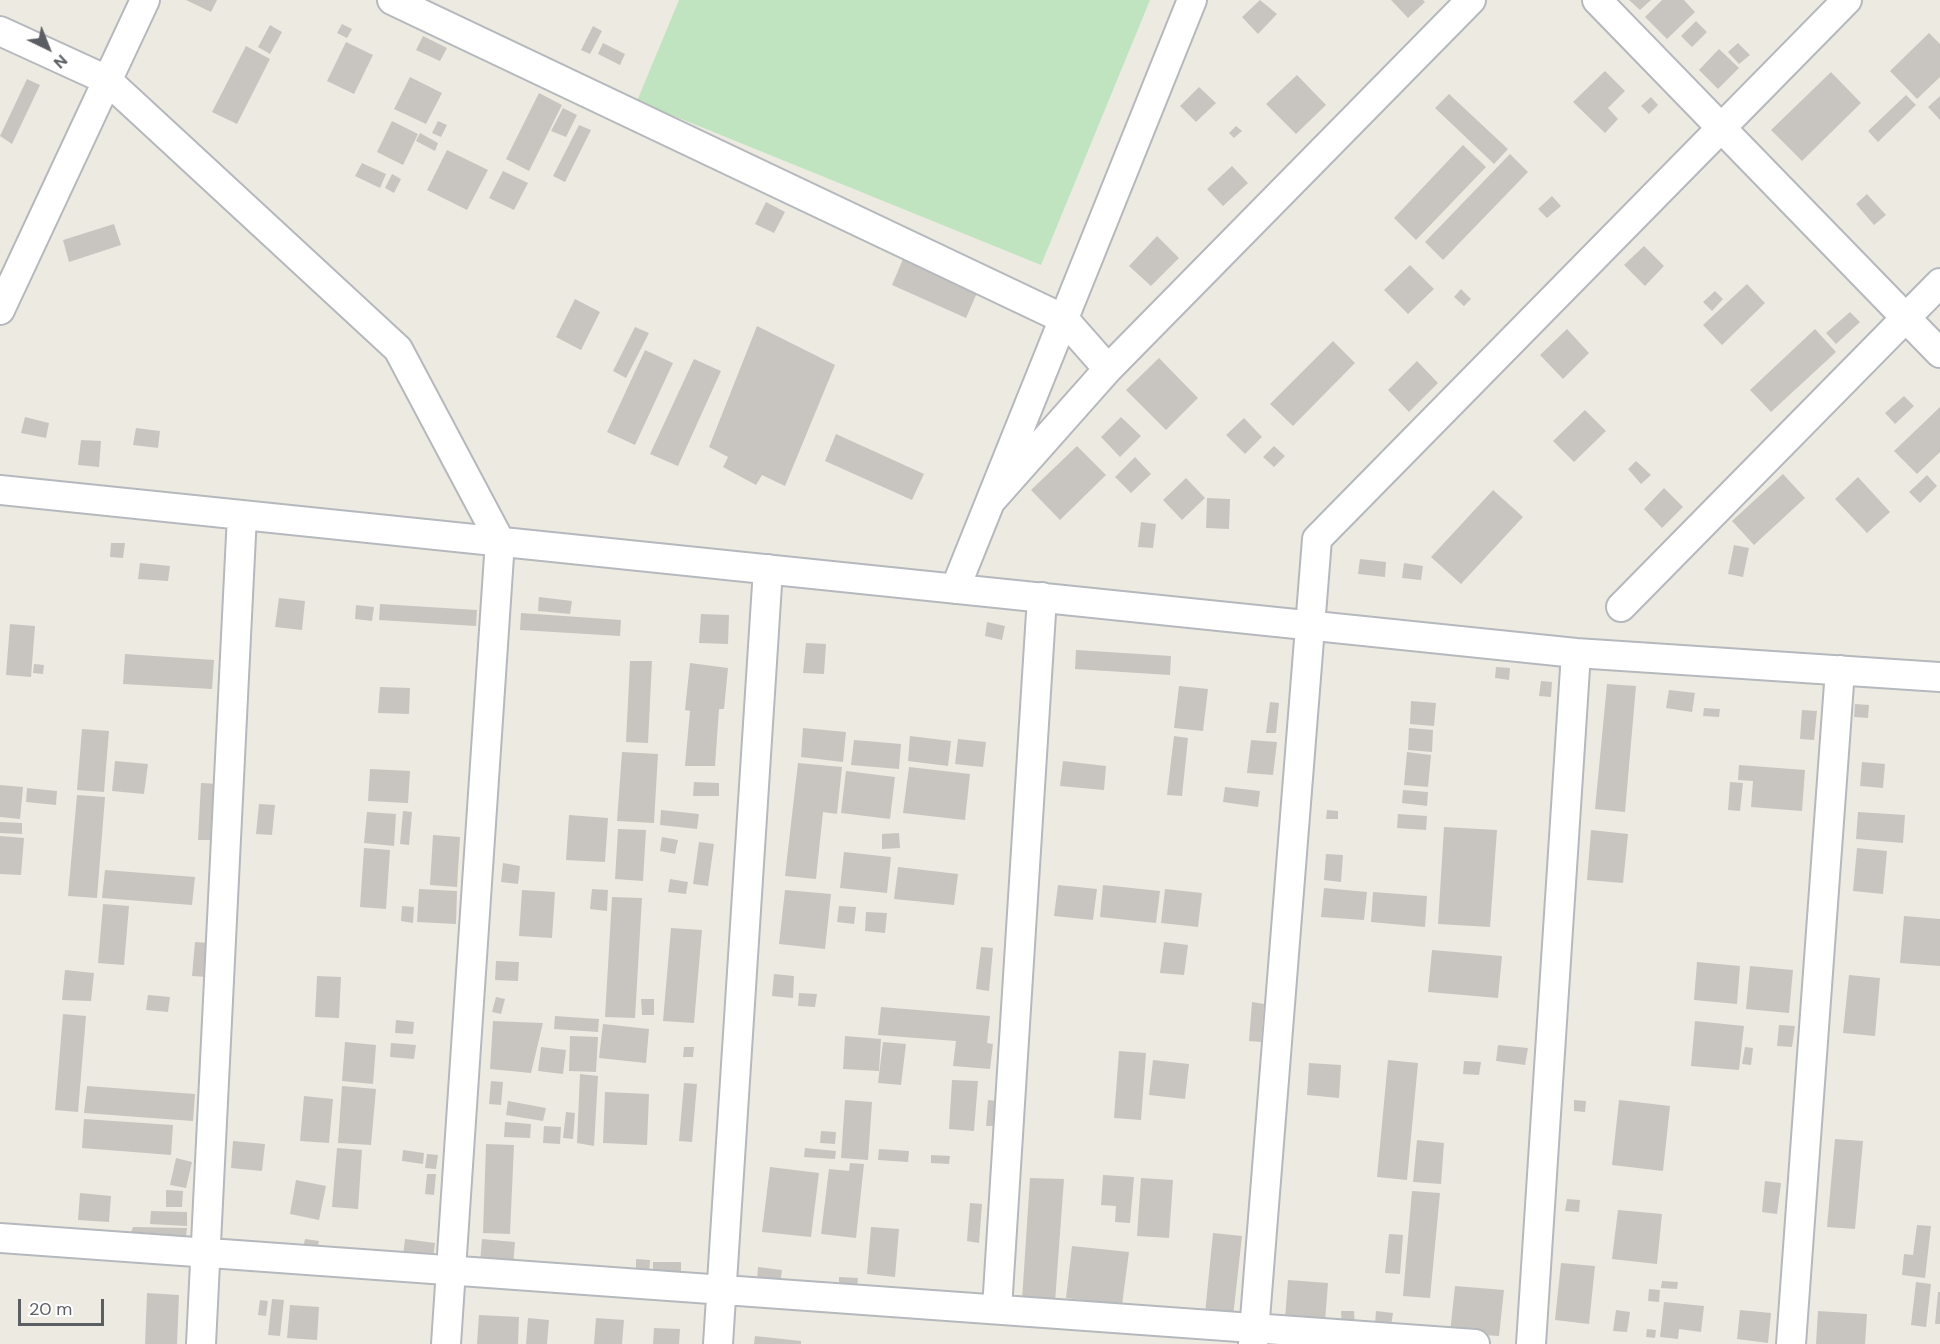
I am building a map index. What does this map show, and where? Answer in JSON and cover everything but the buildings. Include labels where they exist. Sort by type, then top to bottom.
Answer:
[{"type":"street","points":[[0,310],[145,0]]},
{"type":"street","points":[[392,0],[1064,319],[1108,369]]},
{"type":"street","points":[[955,588],[1192,0]]},
{"type":"street","points":[[990,502],[1108,369],[1471,0]]},
{"type":"street","points":[[1597,0],[1940,354]]},
{"type":"street","points":[[1253,1336],[1317,539],[1847,0]]},
{"type":"street","points":[[0,31],[107,81],[398,349],[500,542],[446,1344]]},
{"type":"street","points":[[1621,608],[1940,283]]},
{"type":"street","points":[[0,490],[1576,653],[1940,677]]},
{"type":"street","points":[[201,1344],[242,514]]},
{"type":"street","points":[[718,1344],[768,569]]},
{"type":"street","points":[[997,1310],[1042,597]]},
{"type":"street","points":[[1531,1344],[1576,653]]},
{"type":"street","points":[[1791,1344],[1840,670]]},
{"type":"street","points":[[0,1238],[997,1310],[1253,1336],[1475,1344]]},
{"type":"green space","points":[[679,0],[1150,0],[1041,265],[637,101]]}]
